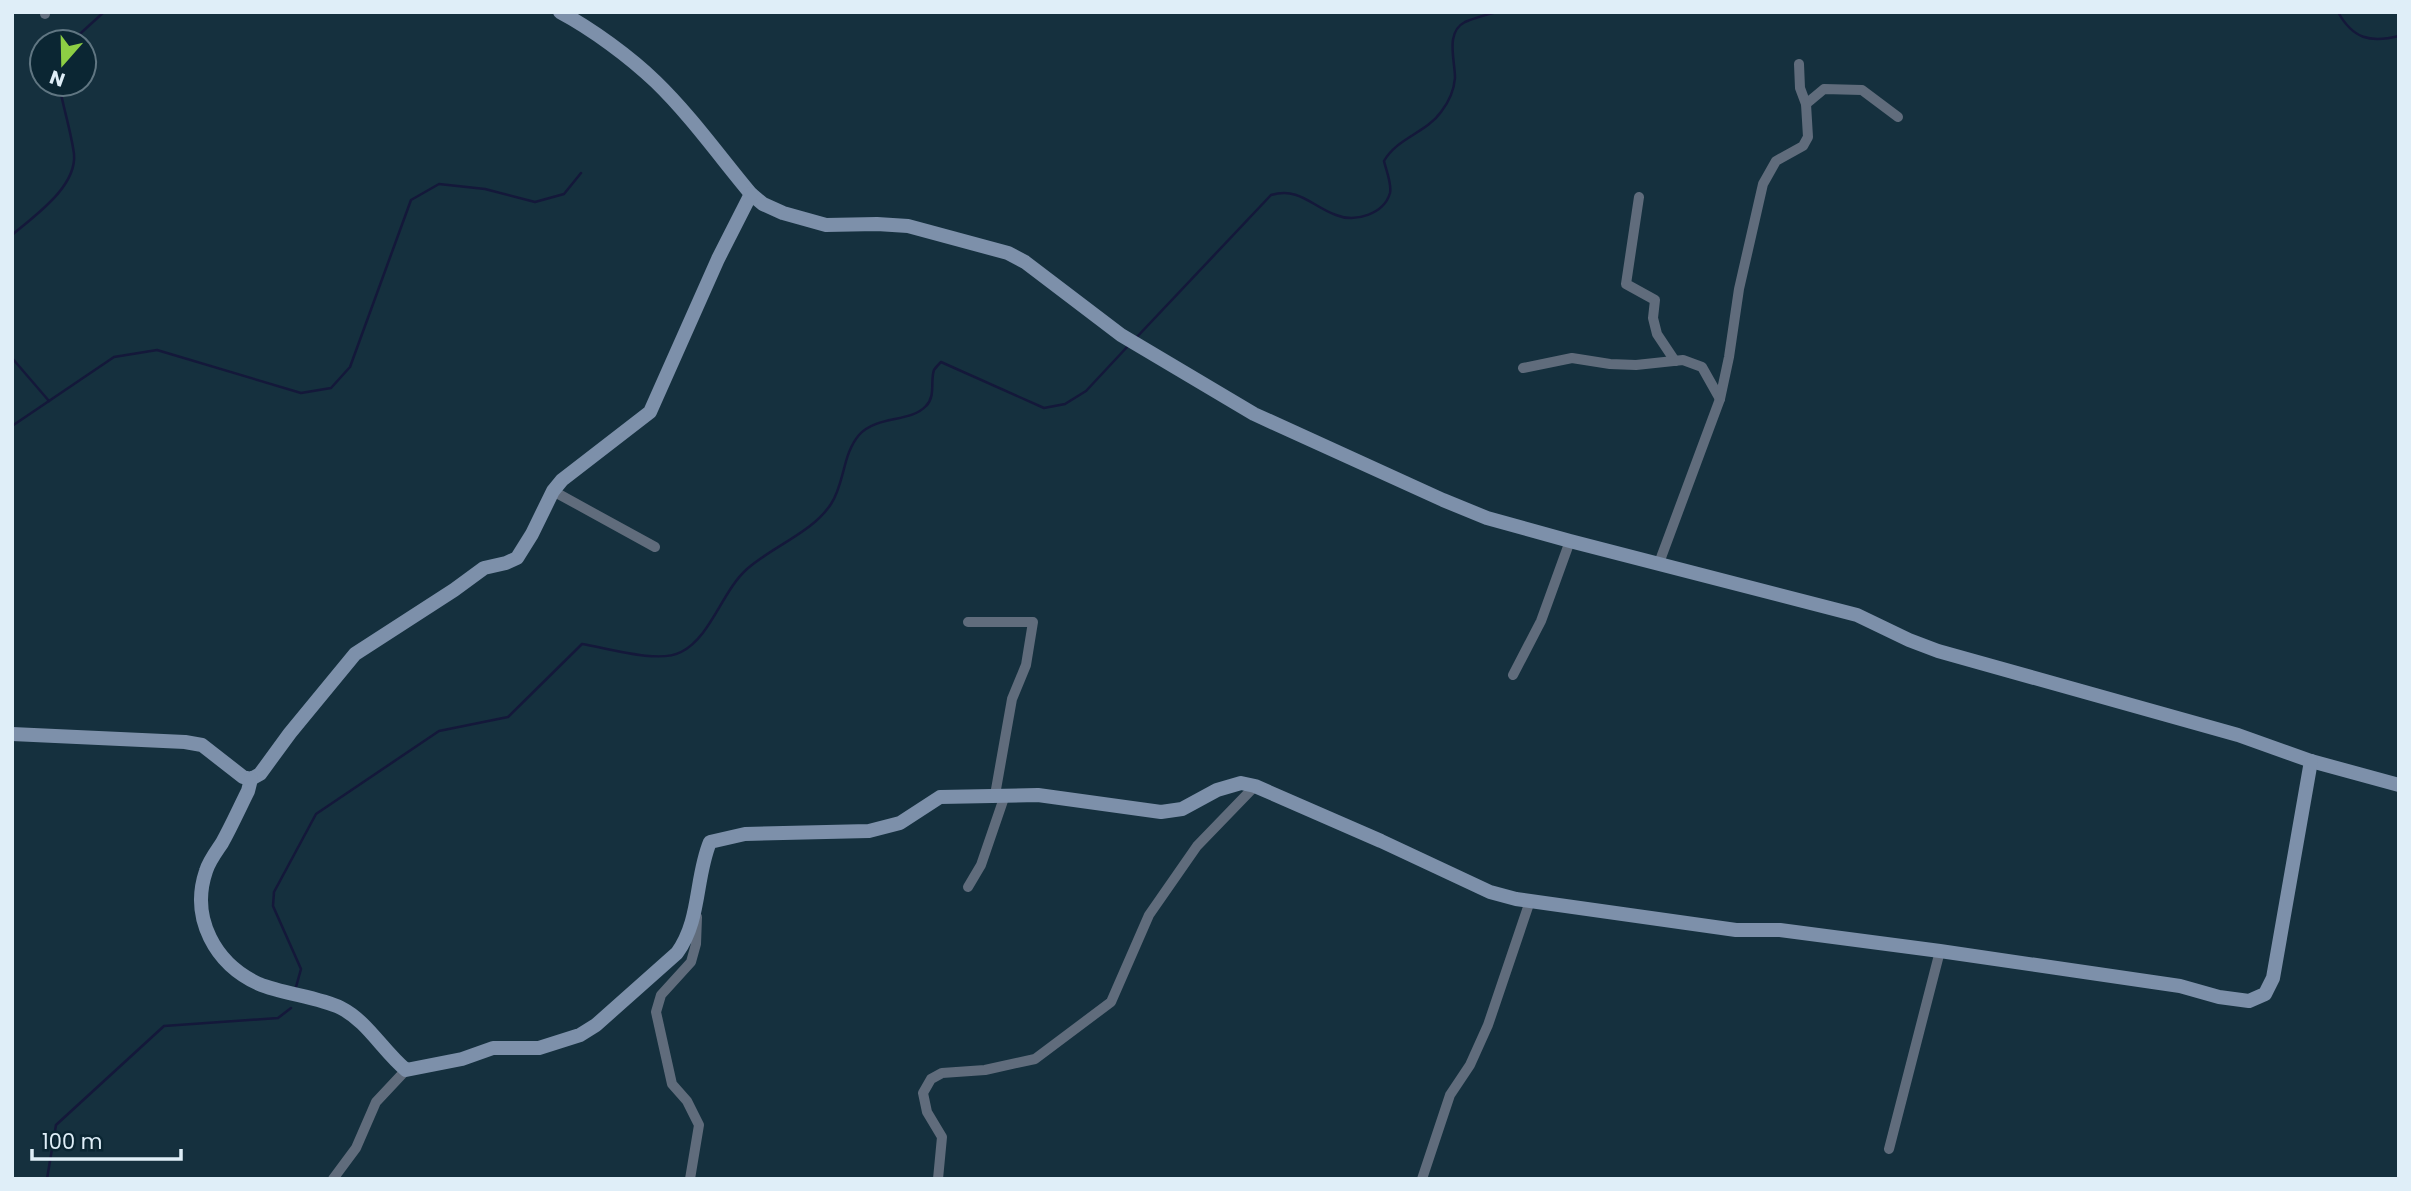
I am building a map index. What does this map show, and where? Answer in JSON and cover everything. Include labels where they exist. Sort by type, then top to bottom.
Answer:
[{"type":"street","points":[[560,12],[584,25],[655,81],[751,194],[763,204],[783,213],[826,225],[877,223],[908,226],[1008,253],[1025,262],[1121,335],[1254,414],[1443,500],[1487,518],[1857,615],[1938,651],[2238,735],[2311,761],[2399,785]]},
{"type":"street","points":[[1659,564],[1720,399],[1730,357],[1739,289],[1763,184],[1776,161],[1802,146],[1808,137],[1799,64]]},
{"type":"street","points":[[1806,104],[1824,89],[1862,90],[1898,117]]},
{"type":"street","points":[[12,734],[185,741],[202,745],[243,777],[251,779],[260,774],[355,654],[484,568],[517,558],[553,491],[562,480],[650,412],[718,259],[751,194]]},
{"type":"street","points":[[1639,197],[1626,284],[1656,300],[1653,318],[1657,334],[1675,361]]},
{"type":"street","points":[[1523,368],[1572,358],[1610,365],[1683,360],[1702,368],[1720,399]]},
{"type":"street","points":[[553,491],[655,547]]},
{"type":"street","points":[[1513,674],[1541,621],[1570,541]]},
{"type":"street","points":[[968,622],[1033,622],[1026,665],[1012,699],[1000,795],[982,865],[968,887]]},
{"type":"street","points":[[690,1179],[699,1125],[687,1101],[672,1084],[656,1012],[661,995],[691,962],[696,944],[703,859],[710,842],[745,834],[869,831],[900,823],[940,797],[1038,794],[1161,812],[1182,809],[1217,790],[1241,783],[1255,786],[1381,841],[1490,892],[1530,901],[1736,930],[1787,931],[1940,951],[2180,986],[2249,1000],[2265,994],[2273,978],[2311,761]]},
{"type":"street","points":[[251,779],[248,791],[206,869],[200,898],[204,926],[218,954],[237,972],[261,985],[340,1007],[357,1018],[406,1070]]},
{"type":"street","points":[[938,1179],[942,1137],[927,1112],[923,1093],[931,1079],[942,1073],[985,1070],[1035,1059],[1111,1002],[1149,915],[1197,846],[1255,786]]},
{"type":"street","points":[[332,1179],[356,1148],[376,1102],[406,1070],[462,1059],[493,1048],[539,1048],[580,1035],[596,1025],[677,953],[687,939],[698,900]]},
{"type":"street","points":[[1422,1179],[1450,1095],[1470,1065],[1488,1025],[1530,901]]},
{"type":"street","points":[[1889,1149],[1940,951]]},
{"type":"waterway","points":[[86,28],[104,12]]},
{"type":"waterway","points":[[1135,339],[1271,195],[1298,195],[1327,211],[1352,218],[1368,215],[1382,206],[1390,193],[1390,181],[1384,161],[1396,147],[1435,119],[1450,96],[1455,78],[1452,47],[1455,32],[1465,22],[1496,12]]},
{"type":"waterway","points":[[2338,12],[2350,28],[2363,37],[2379,39],[2399,36]]},
{"type":"waterway","points":[[12,235],[42,210],[69,178],[74,154],[62,98]]},
{"type":"waterway","points":[[12,426],[114,357],[157,350],[301,393],[331,388],[350,367],[411,200],[439,184],[485,189],[535,202],[564,194],[581,173]]},
{"type":"waterway","points":[[296,987],[301,969],[273,906],[274,892],[316,814],[439,731],[508,717],[582,644],[647,656],[671,655],[691,645],[747,569],[823,514],[836,496],[849,451],[859,435],[875,424],[911,415],[926,406],[931,398],[934,370],[941,362],[1044,408],[1065,404],[1086,391],[1128,346]]},
{"type":"waterway","points":[[12,358],[49,401]]},
{"type":"waterway","points":[[47,1179],[56,1125],[164,1026],[278,1018],[291,1008]]}]
